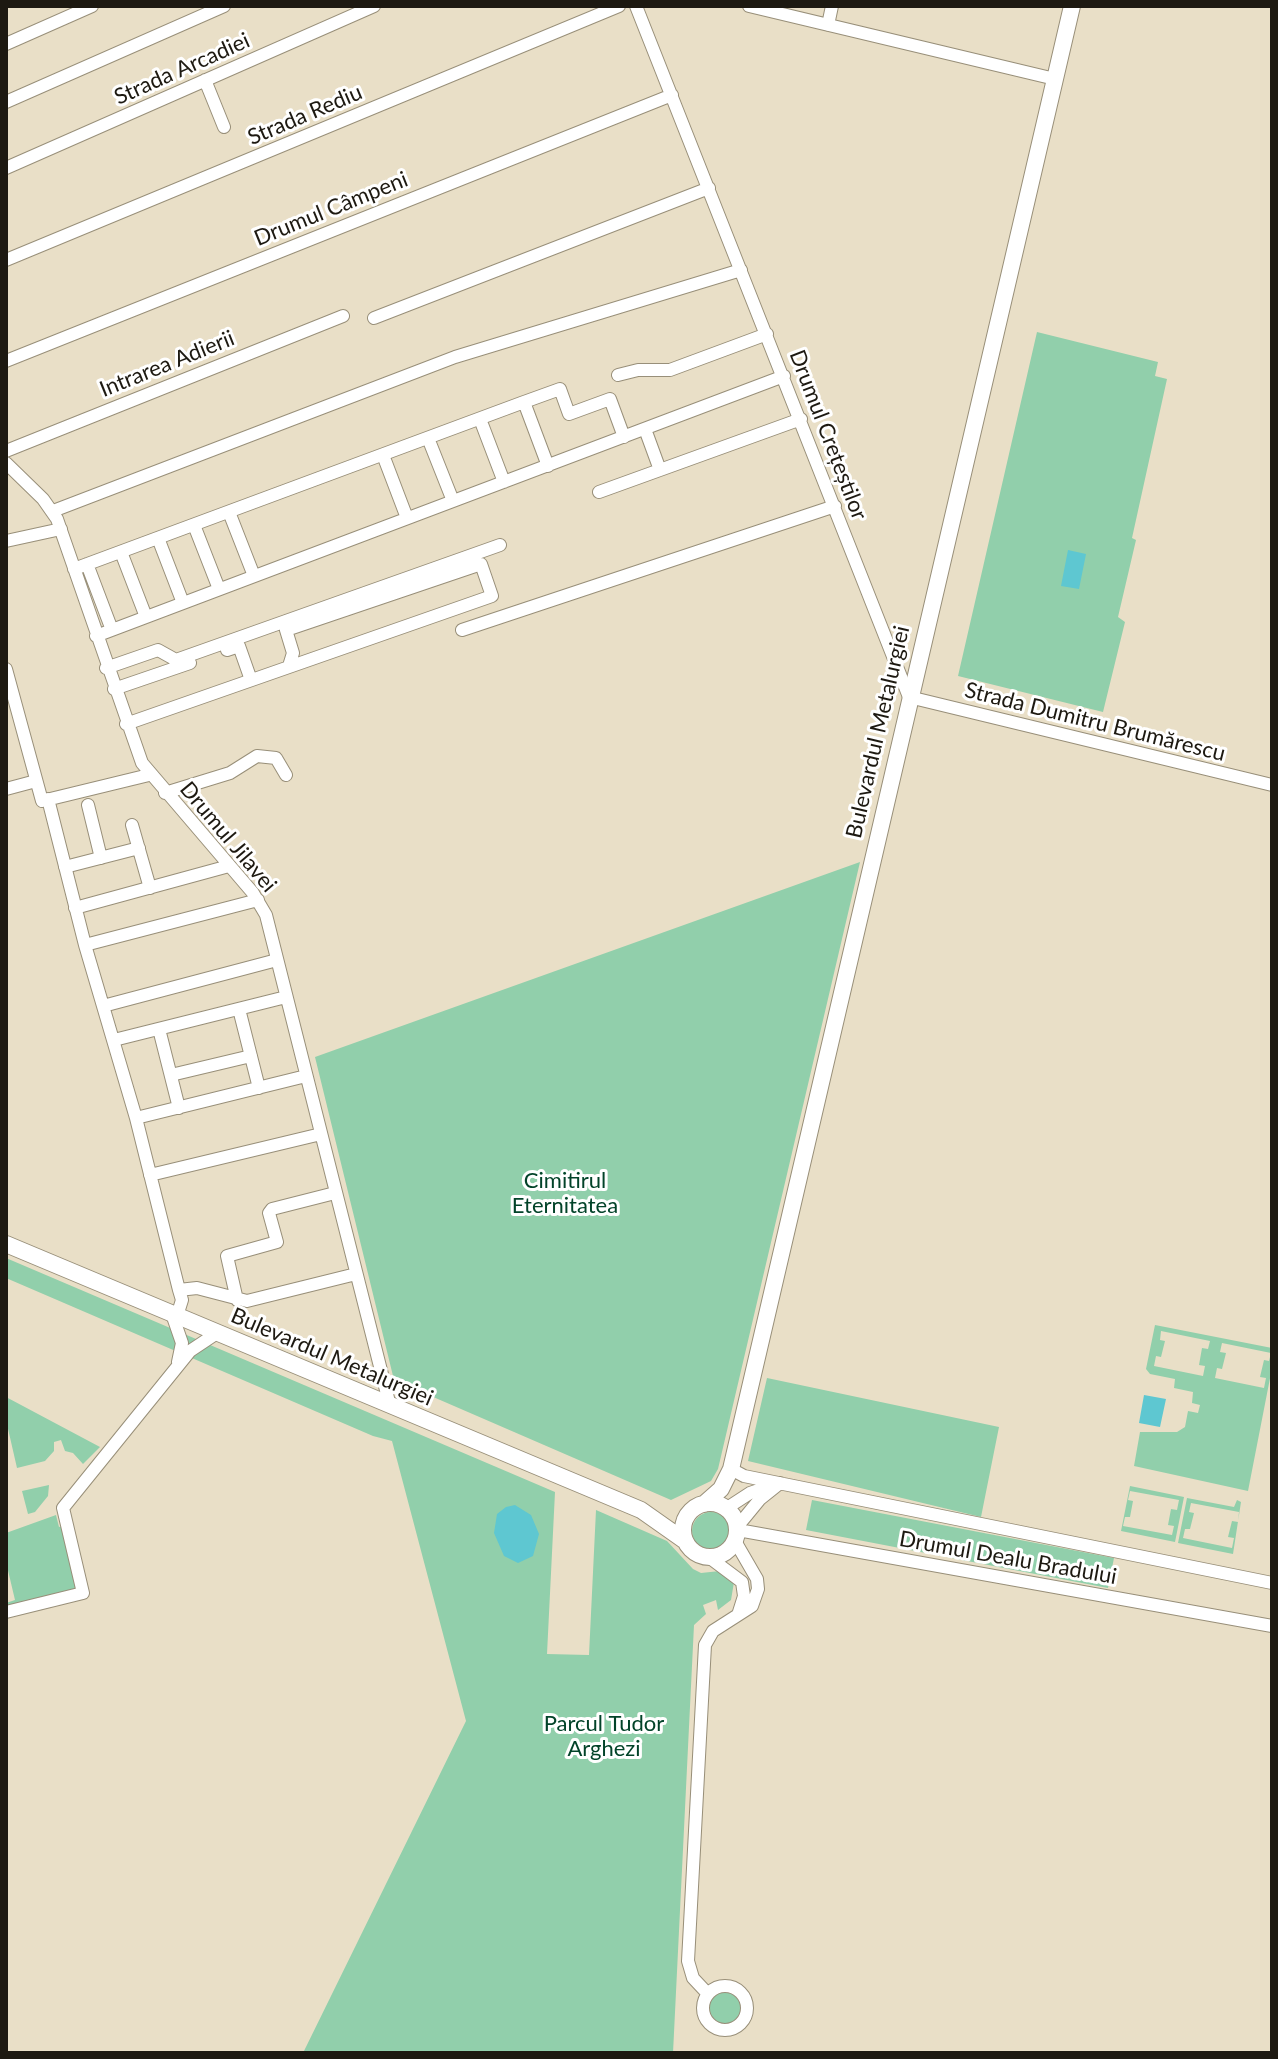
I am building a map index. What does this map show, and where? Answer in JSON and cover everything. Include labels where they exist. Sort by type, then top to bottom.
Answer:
[{"type":"main road","name":"Bulevardul Metalurgiei","points":[[727,1508],[738,1472],[909,697],[1072,6]]},
{"type":"main road","name":"Bulevardul Metalurgiei","points":[[6,1244],[641,1510],[685,1541]]},
{"type":"main road","name":"Bulevardul Metalurgiei","points":[[641,1510],[697,1508],[738,1472]]},
{"type":"main road","points":[[697,1508],[727,1508],[737,1533],[725,1553],[710,1558],[698,1555],[685,1541],[683,1526],[697,1508]]},
{"type":"street","points":[[6,44],[92,6]]},
{"type":"street","points":[[6,102],[224,6]]},
{"type":"street","name":"Strada Arcadiei","points":[[6,168],[374,6]]},
{"type":"street","name":"Strada Rediu","points":[[6,260],[619,6]]},
{"type":"street","name":"Drumul Crețeștilor","points":[[636,6],[909,697]]},
{"type":"street","points":[[749,6],[1055,79]]},
{"type":"street","points":[[828,25],[832,6]]},
{"type":"street","points":[[205,80],[224,127]]},
{"type":"street","name":"Drumul Câmpeni","points":[[6,361],[672,95]]},
{"type":"street","points":[[374,318],[709,188]]},
{"type":"street","points":[[53,511],[468,352],[741,270]]},
{"type":"street","name":"Intrarea Adierii","points":[[6,451],[343,316]]},
{"type":"street","points":[[618,375],[638,370],[670,370],[767,334]]},
{"type":"street","points":[[96,636],[784,376]]},
{"type":"street","points":[[112,630],[80,566],[560,389],[569,414],[610,399],[624,437]]},
{"type":"street","points":[[524,402],[548,466]]},
{"type":"street","points":[[480,419],[504,482]]},
{"type":"street","points":[[599,492],[801,419]]},
{"type":"street","points":[[645,429],[660,470]]},
{"type":"street","points":[[428,438],[453,501]]},
{"type":"street","points":[[383,455],[407,518]]},
{"type":"street","name":"Drumul Jilavei","points":[[6,463],[53,511],[80,566],[106,668],[149,775],[258,900],[266,915],[390,1406]]},
{"type":"street","points":[[462,630],[835,506]]},
{"type":"street","points":[[229,512],[254,576]]},
{"type":"street","points":[[194,525],[219,589]]},
{"type":"street","points":[[6,541],[61,529]]},
{"type":"street","points":[[158,538],[183,603]]},
{"type":"street","points":[[106,668],[158,650],[176,660],[500,545]]},
{"type":"street","points":[[121,552],[146,617]]},
{"type":"street","points":[[126,724],[492,596],[481,564],[286,630],[295,664]]},
{"type":"street","points":[[114,689],[239,646],[251,680]]},
{"type":"street","points":[[6,669],[42,801],[149,775]]},
{"type":"street","name":"Strada Dumitru Brumărescu","points":[[909,697],[1272,785]]},
{"type":"street","points":[[165,793],[230,773],[246,760],[262,755],[280,762],[286,775]]},
{"type":"street","points":[[6,789],[36,781]]},
{"type":"street","points":[[48,799],[85,945],[136,1118],[182,1300],[174,1315],[182,1343],[178,1365]]},
{"type":"street","points":[[88,805],[101,858]]},
{"type":"street","points":[[132,825],[150,888]]},
{"type":"street","points":[[65,867],[139,848]]},
{"type":"street","points":[[75,908],[229,866]]},
{"type":"street","points":[[85,945],[258,900]]},
{"type":"street","points":[[103,1006],[277,960]]},
{"type":"street","points":[[114,1040],[286,997]]},
{"type":"street","points":[[239,1009],[259,1088]]},
{"type":"street","points":[[159,1029],[179,1108]]},
{"type":"street","points":[[171,1075],[251,1056]]},
{"type":"street","points":[[136,1118],[306,1076]]},
{"type":"street","points":[[150,1175],[321,1134]]},
{"type":"street","points":[[237,1300],[227,1256],[277,1242],[269,1213],[272,1209],[335,1193]]},
{"type":"street","points":[[179,1290],[197,1288],[237,1300],[256,1299],[356,1274]]},
{"type":"street","points":[[6,1612],[83,1593],[63,1508],[178,1365],[197,1344],[217,1333]]},
{"type":"street","points":[[738,1472],[1272,1583]]},
{"type":"street","points":[[727,1508],[750,1493],[780,1483]]},
{"type":"street","points":[[708,1994],[693,1978],[688,1961],[705,1645],[710,1634],[755,1603],[757,1579],[737,1533],[760,1499],[780,1483]]},
{"type":"street","name":"Drumul Dealu Bradului","points":[[737,1533],[1272,1626]]},
{"type":"street","points":[[710,1558],[742,1582],[744,1596],[738,1615]]},
{"type":"green space","points":[[1037,332],[1158,362],[1155,376],[1167,379],[1118,617],[1125,622],[1103,712],[958,676]]},
{"type":"green space","name":"Cimitirul Eternitatea","points":[[860,862],[718,1469],[711,1481],[671,1500],[394,1380],[315,1057]]},
{"type":"green space","name":"Parcul Tudor Arghezi","points":[[6,1258],[555,1492],[547,1654],[589,1655],[596,1510],[667,1541],[693,1569],[701,1573],[720,1571],[734,1582],[731,1600],[718,1610],[716,1600],[703,1605],[706,1614],[694,1625],[673,2053],[303,2053],[466,1721],[392,1441],[373,1436],[6,1278]]},
{"type":"green space","points":[[1155,1325],[1272,1348],[1272,1368],[1248,1491],[1134,1466],[1140,1432],[1177,1432],[1185,1427],[1188,1411],[1198,1413],[1200,1405],[1192,1403],[1193,1392],[1174,1388],[1175,1379],[1150,1374],[1146,1369]],"holes":[[[1161,1331],[1210,1341],[1208,1349],[1202,1348],[1199,1365],[1205,1366],[1203,1376],[1154,1366],[1156,1356],[1161,1357],[1165,1341],[1160,1340]],[[1222,1343],[1271,1353],[1269,1361],[1264,1360],[1260,1377],[1266,1378],[1264,1388],[1215,1378],[1217,1368],[1222,1369],[1226,1353],[1220,1352]]]},
{"type":"green space","points":[[767,1378],[999,1427],[981,1517],[748,1461]]},
{"type":"green space","points":[[6,1397],[100,1447],[83,1464],[73,1453],[65,1451],[61,1440],[54,1442],[54,1451],[45,1461],[17,1468],[6,1420]]},
{"type":"green space","points":[[49,1485],[48,1496],[35,1512],[28,1514],[22,1491]]},
{"type":"green space","points":[[1130,1486],[1184,1497],[1175,1542],[1121,1531]],"holes":[[[1130,1491],[1179,1500],[1177,1510],[1171,1509],[1168,1525],[1174,1526],[1172,1535],[1123,1526],[1125,1517],[1130,1517],[1133,1501],[1128,1500]]]},
{"type":"green space","points":[[1187,1498],[1234,1507],[1237,1500],[1241,1502],[1238,1521],[1239,1512],[1191,1503],[1189,1512],[1194,1513],[1190,1529],[1185,1529],[1183,1538],[1232,1548],[1234,1538],[1228,1537],[1232,1521],[1238,1522],[1233,1554],[1178,1543]]},
{"type":"green space","points":[[812,1500],[1114,1558],[1108,1588],[806,1530]]},
{"type":"green space","points":[[711,1512],[725,1517],[730,1531],[725,1545],[711,1550],[697,1545],[692,1531],[697,1517]]},
{"type":"green space","points":[[56,1515],[59,1527],[63,1526],[78,1590],[6,1608],[6,1603],[15,1600],[6,1562],[6,1533]]},
{"type":"green space","points":[[725,1989],[738,1995],[744,2008],[738,2021],[725,2027],[712,2021],[706,2008],[712,1995]]},
{"type":"water","points":[[1068,550],[1086,554],[1079,589],[1061,586]]},
{"type":"water","points":[[1144,1395],[1166,1399],[1160,1427],[1139,1423]]},
{"type":"water","points":[[515,1505],[531,1515],[539,1534],[533,1556],[518,1563],[504,1556],[494,1533],[497,1514]]}]
